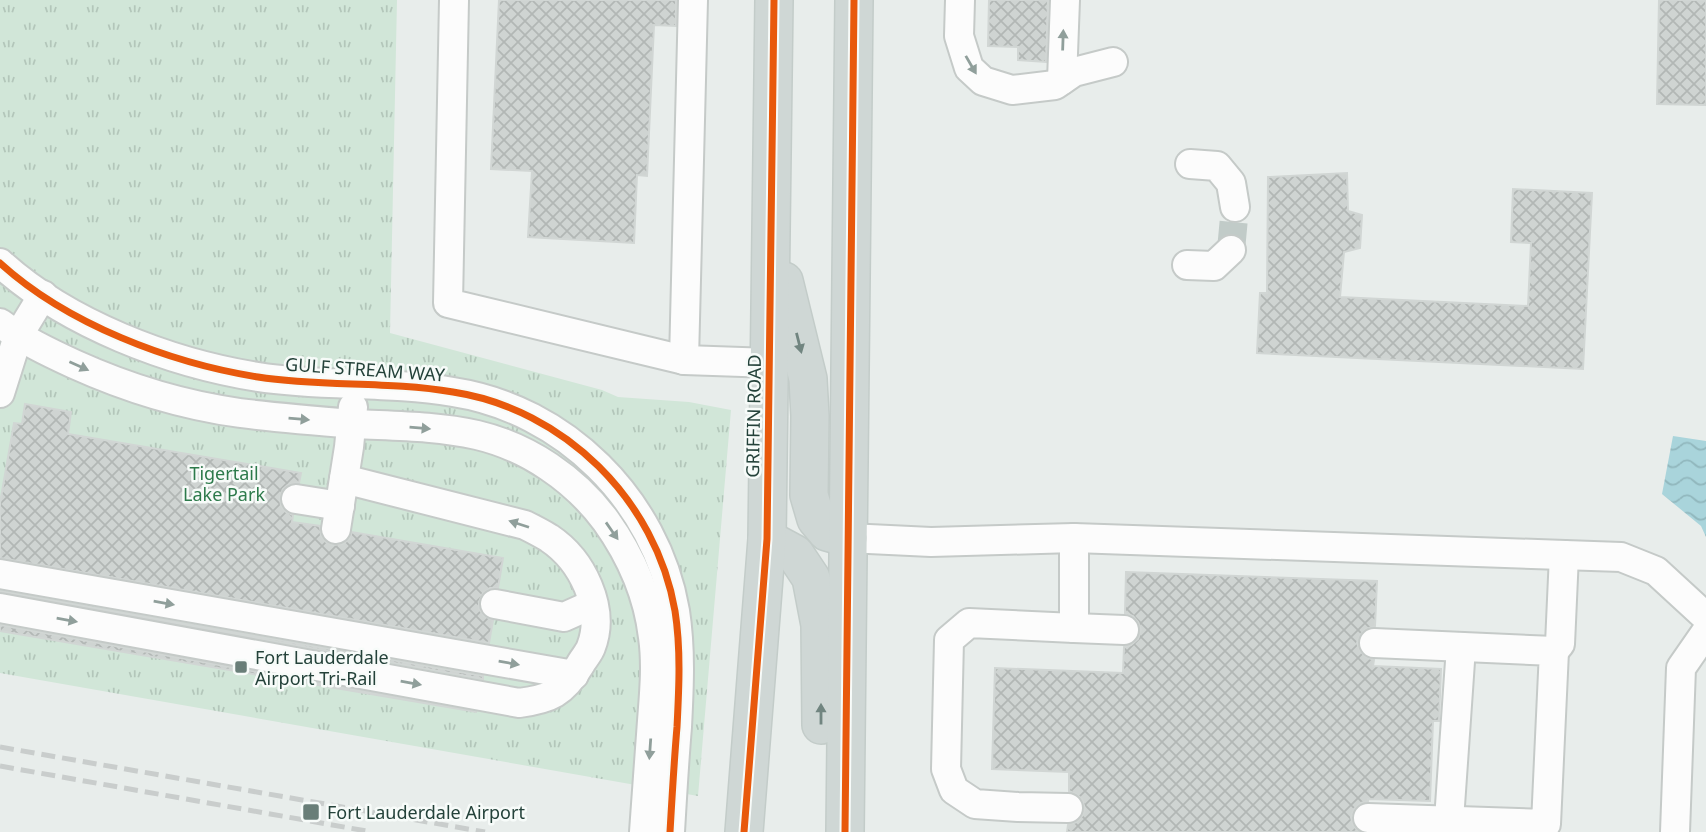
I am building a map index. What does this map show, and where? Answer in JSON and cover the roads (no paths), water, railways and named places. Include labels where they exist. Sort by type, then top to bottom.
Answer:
[{"type":"main road","name":"GRIFFIN ROAD","points":[[744,832],[767,539],[774,0]]},
{"type":"main road","points":[[845,832],[854,0]]},
{"type":"main road","points":[[771,229],[808,379],[809,495],[816,519],[827,532],[848,537]]},
{"type":"main road","points":[[767,539],[795,554],[811,578],[820,625],[821,730],[845,777]]},
{"type":"street","points":[[454,0],[448,303],[684,360],[769,363]]},
{"type":"street","points":[[684,360],[693,0]]},
{"type":"street","points":[[960,0],[959,36],[969,68],[983,81],[1012,90],[1055,85],[1074,72],[1113,62]]},
{"type":"street","points":[[1062,80],[1065,0]]},
{"type":"street","points":[[1190,164],[1217,166],[1231,183],[1235,206]]},
{"type":"street","points":[[1186,265],[1214,266],[1231,250]]},
{"type":"street","name":"GULF STREAM WAY","points":[[0,263],[43,295],[79,317],[155,351],[206,366],[259,377],[411,386],[488,399],[545,424],[568,439],[615,482],[633,505],[648,530],[668,582],[678,639],[680,676],[670,832]]},
{"type":"street","points":[[0,393],[9,330],[43,295]]},
{"type":"street","points":[[9,330],[58,357],[151,394],[242,413],[440,429],[477,435],[507,444],[572,484],[597,510],[617,537],[634,569],[647,604],[654,639],[655,676],[644,832]]},
{"type":"street","points":[[340,505],[352,423],[354,383]]},
{"type":"street","points":[[0,608],[519,703],[541,700],[560,690],[574,675],[591,646],[596,615],[587,582],[568,555],[550,539],[525,525],[296,499]]},
{"type":"street","points":[[848,537],[931,542],[1074,538],[1621,557],[1656,571],[1706,617]]},
{"type":"street","points":[[1074,538],[1074,628]]},
{"type":"street","points":[[1368,818],[1546,824],[1554,651],[1560,644],[1564,555]]},
{"type":"street","points":[[0,574],[574,675]]},
{"type":"street","points":[[495,604],[564,617],[593,604]]},
{"type":"street","points":[[1068,808],[975,804],[954,790],[946,769],[948,640],[969,623],[1124,630]]},
{"type":"street","points":[[1675,832],[1681,668],[1706,632]]},
{"type":"street","points":[[1374,643],[1554,651]]},
{"type":"street","points":[[1449,820],[1461,647]]},
{"type":"water","points":[[1673,436],[1706,441],[1706,537],[1701,526],[1662,494]]},
{"type":"tunnel","points":[[1231,250],[1235,207]]},
{"type":"railway","points":[[0,747],[485,832]]},
{"type":"railway","points":[[0,766],[372,832]]},
{"type":"place","name":"Fort Lauderdale Airport Tri-Rail","points":[[241,667]]},
{"type":"place","name":"Fort Lauderdale Airport","points":[[311,812]]},
{"type":"park label","name":"Tigertail Lake Park","points":[[224,483]]}]
